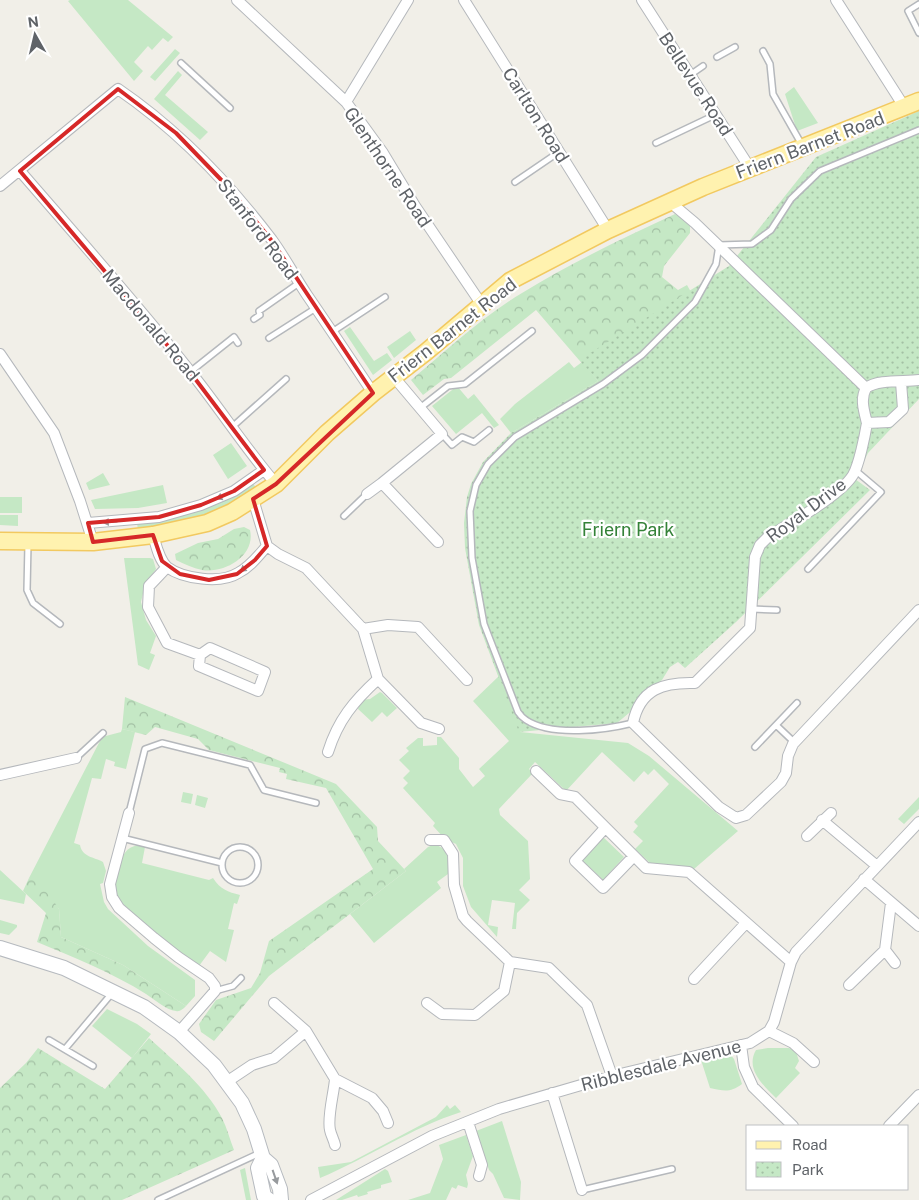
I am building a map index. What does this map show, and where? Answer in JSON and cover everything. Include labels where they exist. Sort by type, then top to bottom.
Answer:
[{"type":"main road","name":"Friern Barnet Road","points":[[0,541],[93,542],[153,535],[207,523],[232,512],[276,484],[327,432],[510,281],[608,230],[703,187],[912,104]]},
{"type":"main road","points":[[0,948],[64,968],[147,1008],[179,1032],[228,1081],[248,1114],[262,1155],[271,1165],[280,1189],[281,1200]]},
{"type":"main road","points":[[262,1155],[258,1168],[264,1196],[269,1200]]},
{"type":"street","name":"Glenthorne Road","points":[[237,0],[346,102],[383,153],[415,206],[482,305]]},
{"type":"street","points":[[346,102],[408,0]]},
{"type":"street","name":"Carlton Road","points":[[464,0],[608,230]]},
{"type":"street","name":"Bellevue Road","points":[[642,0],[750,168]]},
{"type":"street","points":[[836,0],[912,104]]},
{"type":"street","name":"Stanford Road","points":[[20,171],[118,89],[142,105],[176,133],[229,188],[272,241],[373,393]]},
{"type":"street","points":[[0,186],[20,171]]},
{"type":"street","name":"Macdonald Road","points":[[20,171],[131,299],[276,484]]},
{"type":"street","points":[[670,202],[719,245],[866,388]]},
{"type":"street","points":[[0,354],[54,433],[88,523],[93,542]]},
{"type":"street","points":[[367,494],[382,484],[442,434],[394,376]]},
{"type":"street","points":[[901,382],[903,409],[889,422],[867,423],[863,399],[863,393],[866,388],[878,382],[919,380]]},
{"type":"street","name":"Royal Drive","points":[[633,723],[635,713],[644,698],[657,688],[674,683],[695,683],[750,628],[755,557],[760,545],[768,537],[833,495],[853,475],[867,423]]},
{"type":"street","points":[[88,523],[159,517],[201,505],[234,491],[264,470]]},
{"type":"street","points":[[382,484],[438,542]]},
{"type":"street","points":[[253,499],[266,546],[306,568],[363,629],[378,679],[421,723],[440,729]]},
{"type":"street","points":[[153,535],[162,561],[167,567],[180,574],[209,580],[237,574],[255,560],[266,546]]},
{"type":"street","points":[[167,567],[149,586],[148,607],[167,643],[200,655]]},
{"type":"street","points":[[633,723],[719,807],[736,818],[746,815],[781,782],[786,773],[788,756],[795,743],[919,610]]},
{"type":"street","points":[[363,629],[388,625],[418,628],[467,680]]},
{"type":"street","points":[[210,648],[265,672],[258,691],[199,666],[200,655],[210,648]]},
{"type":"street","points":[[328,752],[334,734],[346,713],[362,693],[378,679]]},
{"type":"street","points":[[0,775],[76,758]]},
{"type":"street","points":[[536,771],[560,794],[575,797],[646,868],[689,872],[791,962]]},
{"type":"street","points":[[129,813],[110,884],[112,897],[115,903],[154,938],[209,978],[215,986],[215,991],[179,1032]]},
{"type":"street","points":[[807,836],[831,813]]},
{"type":"street","points":[[822,820],[877,866]]},
{"type":"street","points":[[814,1062],[793,1043],[769,1032],[774,1022],[791,962],[802,945],[919,822]]},
{"type":"street","points":[[605,828],[575,861],[603,888],[634,856]]},
{"type":"street","points":[[430,840],[444,840],[453,854],[454,885],[464,916],[510,962],[549,968],[587,1005],[612,1076]]},
{"type":"street","points":[[864,879],[919,926]]},
{"type":"street","points":[[849,985],[885,950],[891,903]]},
{"type":"street","points":[[694,979],[746,923]]},
{"type":"street","points":[[885,950],[895,963]]},
{"type":"street","points":[[427,1003],[442,1014],[475,1015],[504,991],[510,962]]},
{"type":"street","points":[[274,1003],[306,1032],[335,1079],[372,1098],[383,1111],[388,1123]]},
{"type":"street","points":[[228,1081],[252,1065],[274,1058],[306,1032]]},
{"type":"street","name":"Ribblesdale Avenue","points":[[311,1200],[432,1136],[499,1110],[612,1076],[741,1045],[762,1037],[769,1032]]},
{"type":"street","points":[[741,1045],[744,1067],[753,1088],[792,1125]]},
{"type":"street","points":[[335,1079],[333,1102],[329,1118],[330,1130],[336,1145]]},
{"type":"street","points":[[552,1093],[582,1190]]},
{"type":"street","points":[[890,1125],[919,1095]]},
{"type":"street","points":[[468,1122],[482,1165],[479,1176]]},
{"type":"lane","points":[[919,4],[908,11],[919,33]]},
{"type":"lane","points":[[717,57],[735,47]]},
{"type":"lane","points":[[763,51],[770,64],[773,94],[803,147]]},
{"type":"lane","points":[[181,63],[230,108]]},
{"type":"lane","points":[[690,75],[703,66]]},
{"type":"lane","points":[[656,142],[715,115]]},
{"type":"lane","points":[[633,723],[607,729],[571,731],[546,728],[526,721],[518,712],[484,624],[470,546],[472,498],[479,480],[488,464],[515,437],[603,384],[649,348],[694,302],[716,264],[719,245],[752,244],[771,230],[791,200],[820,171],[919,130]]},
{"type":"lane","points":[[515,182],[559,152]]},
{"type":"lane","points":[[254,319],[260,315],[259,311],[299,283]]},
{"type":"lane","points":[[332,332],[385,297]]},
{"type":"lane","points":[[269,338],[316,308]]},
{"type":"lane","points":[[420,408],[448,386],[465,384],[532,331]]},
{"type":"lane","points":[[190,372],[234,337],[238,343]]},
{"type":"lane","points":[[231,428],[286,379]]},
{"type":"lane","points":[[442,434],[452,446],[462,437],[474,442],[489,430]]},
{"type":"lane","points":[[808,569],[881,492],[854,470]]},
{"type":"lane","points":[[344,516],[367,494]]},
{"type":"lane","points":[[28,542],[27,590],[33,604],[60,624]]},
{"type":"lane","points":[[751,609],[777,610]]},
{"type":"lane","points":[[755,747],[797,703]]},
{"type":"lane","points":[[776,725],[795,743]]},
{"type":"lane","points":[[76,758],[103,733]]},
{"type":"lane","points":[[129,813],[145,749],[162,743],[250,765],[264,790],[316,803]]},
{"type":"lane","points":[[122,838],[222,863]]},
{"type":"lane","points":[[242,846],[248,848],[258,859],[256,873],[246,882],[239,883],[232,881],[226,876],[222,863],[228,851],[234,847],[242,846]]},
{"type":"lane","points":[[215,991],[233,986],[241,978]]},
{"type":"lane","points":[[65,1049],[114,992]]},
{"type":"lane","points":[[49,1040],[93,1066]]},
{"type":"lane","points":[[158,1200],[262,1155]]},
{"type":"lane","points":[[582,1190],[672,1169]]},
{"type":"highlighted area","points":[[118,89],[176,133],[229,188],[272,241],[373,393],[276,484],[253,499],[267,546],[255,560],[237,574],[209,580],[180,574],[162,561],[153,535],[93,542],[88,523],[159,517],[201,505],[234,491],[264,470],[190,372],[20,171]]},
{"type":"green space","points":[[128,0],[173,37],[168,42],[163,38],[152,50],[148,46],[134,62],[143,71],[134,81],[68,1]]},
{"type":"green space","points":[[175,49],[180,53],[155,81],[150,77]]},
{"type":"green space","points":[[178,71],[182,75],[165,95],[208,132],[200,140],[154,99]]},
{"type":"green space","points":[[794,87],[818,123],[797,131],[785,94]]},
{"type":"green space","name":"Friern Park","points":[[919,111],[919,399],[868,453],[855,479],[870,490],[736,622],[685,668],[678,662],[670,667],[662,680],[641,697],[635,708],[617,723],[519,732],[479,625],[465,548],[464,523],[467,497],[471,484],[483,462],[511,433],[598,381],[579,360],[729,266],[816,157]]},
{"type":"green space","points":[[675,214],[690,224],[690,233],[664,266],[662,277],[678,290],[687,285],[692,294],[598,357],[579,360],[536,310],[451,378],[444,379],[423,395],[411,380],[507,302],[597,251]]},
{"type":"green space","points":[[350,327],[374,361],[387,353],[392,360],[373,375],[344,331]]},
{"type":"green space","points":[[410,331],[416,340],[394,358],[387,347]]},
{"type":"green space","points":[[569,362],[574,368],[582,362],[598,381],[511,433],[500,419],[515,404]]},
{"type":"green space","points":[[457,386],[468,399],[474,394],[499,425],[494,428],[482,413],[456,434],[432,406]]},
{"type":"green space","points":[[231,443],[247,466],[228,479],[213,455]]},
{"type":"green space","points":[[103,473],[110,485],[89,490],[86,483]]},
{"type":"green space","points":[[253,484],[258,489],[211,516],[138,530],[137,523],[198,511],[226,500]]},
{"type":"green space","points":[[163,485],[167,503],[138,508],[95,509],[91,500]]},
{"type":"green space","points":[[0,497],[22,497],[22,513],[0,513]]},
{"type":"green space","points":[[0,515],[18,515],[18,526],[0,525]]},
{"type":"green space","points":[[244,527],[250,530],[251,539],[248,548],[243,555],[228,566],[220,569],[202,570],[176,560],[175,554],[198,543],[218,539],[234,529]]},
{"type":"green space","points":[[124,558],[153,559],[156,569],[145,585],[141,602],[146,620],[156,636],[150,653],[155,655],[149,670],[138,665]]},
{"type":"green space","points":[[499,676],[520,732],[628,743],[649,756],[738,831],[694,869],[659,867],[650,863],[635,849],[643,841],[633,832],[638,826],[634,822],[669,784],[654,769],[648,775],[644,771],[634,782],[602,752],[566,791],[535,762],[529,769],[533,773],[499,809],[500,815],[528,841],[530,879],[519,890],[530,900],[517,913],[516,929],[512,929],[515,903],[492,900],[488,925],[498,927],[497,937],[471,907],[463,886],[463,858],[456,844],[445,839],[433,826],[435,823],[403,788],[408,783],[403,778],[410,771],[399,760],[409,751],[406,748],[418,738],[423,738],[423,746],[437,745],[437,737],[441,737],[459,758],[459,769],[473,787],[485,776],[479,769],[509,741],[473,701]]},
{"type":"green space","points":[[380,692],[397,708],[387,717],[382,712],[372,722],[358,709],[361,700],[370,699]]},
{"type":"green space","points":[[125,697],[336,784],[377,827],[378,841],[406,871],[269,976],[214,1041],[201,1032],[199,1024],[216,1000],[251,988],[260,973],[269,941],[373,869],[326,788],[286,779],[287,774],[279,772],[280,768],[209,750],[198,739],[155,727],[146,735],[122,729]]},
{"type":"green space","points":[[122,729],[135,732],[126,769],[114,766],[115,762],[106,759],[101,779],[92,778],[74,843],[80,845],[83,852],[89,856],[103,862],[106,871],[103,883],[100,884],[104,902],[108,909],[148,946],[195,980],[195,996],[186,1006],[123,965],[61,937],[59,909],[29,878],[102,737],[121,732]]},
{"type":"green space","points":[[183,792],[193,794],[191,804],[181,802]]},
{"type":"green space","points":[[197,795],[208,798],[205,808],[195,805]]},
{"type":"green space","points":[[919,797],[919,809],[904,824],[898,819]]},
{"type":"green space","points":[[603,837],[624,857],[603,880],[582,860]]},
{"type":"green space","points":[[139,845],[145,847],[142,863],[209,880],[213,878],[225,890],[240,895],[237,904],[234,903],[228,929],[234,930],[226,962],[210,951],[199,966],[153,931],[120,900],[115,886],[122,858],[125,852]]},
{"type":"green space","points":[[433,845],[442,848],[448,859],[448,874],[437,882],[441,888],[374,943],[350,914],[406,871],[404,869],[428,847]]},
{"type":"green space","points":[[0,870],[26,894],[24,904],[0,899]]},
{"type":"green space","points":[[29,878],[42,884],[59,909],[61,937],[123,965],[186,1006],[179,1011],[168,1009],[120,979],[37,942],[46,913],[23,891]]},
{"type":"green space","points":[[0,920],[17,925],[17,927],[9,935],[0,933]]},
{"type":"green space","points":[[107,1009],[137,1024],[151,1034],[132,1058],[92,1026]]},
{"type":"green space","points":[[149,1038],[189,1075],[207,1095],[222,1118],[234,1150],[122,1200],[0,1200],[0,1088],[26,1063],[38,1048],[105,1089]]},
{"type":"green space","points":[[789,1048],[796,1052],[799,1061],[795,1068],[800,1073],[776,1098],[757,1076],[753,1064],[756,1050]]},
{"type":"green space","points":[[729,1053],[734,1059],[742,1084],[734,1089],[727,1090],[710,1088],[701,1060]]},
{"type":"green space","points":[[447,1105],[450,1109],[455,1105],[461,1112],[425,1126],[320,1178],[318,1167],[351,1162],[436,1117]]},
{"type":"green space","points":[[502,1121],[521,1182],[520,1200],[504,1198],[493,1174],[489,1170],[476,1131]]},
{"type":"green space","points":[[466,1135],[473,1156],[466,1175],[467,1188],[458,1185],[456,1189],[452,1187],[446,1200],[408,1200],[430,1193],[443,1159],[439,1145]]},
{"type":"green space","points":[[245,1168],[251,1200],[246,1200],[240,1170]]},
{"type":"green space","points":[[385,1169],[388,1171],[392,1182],[367,1192],[368,1194],[336,1200]]}]
